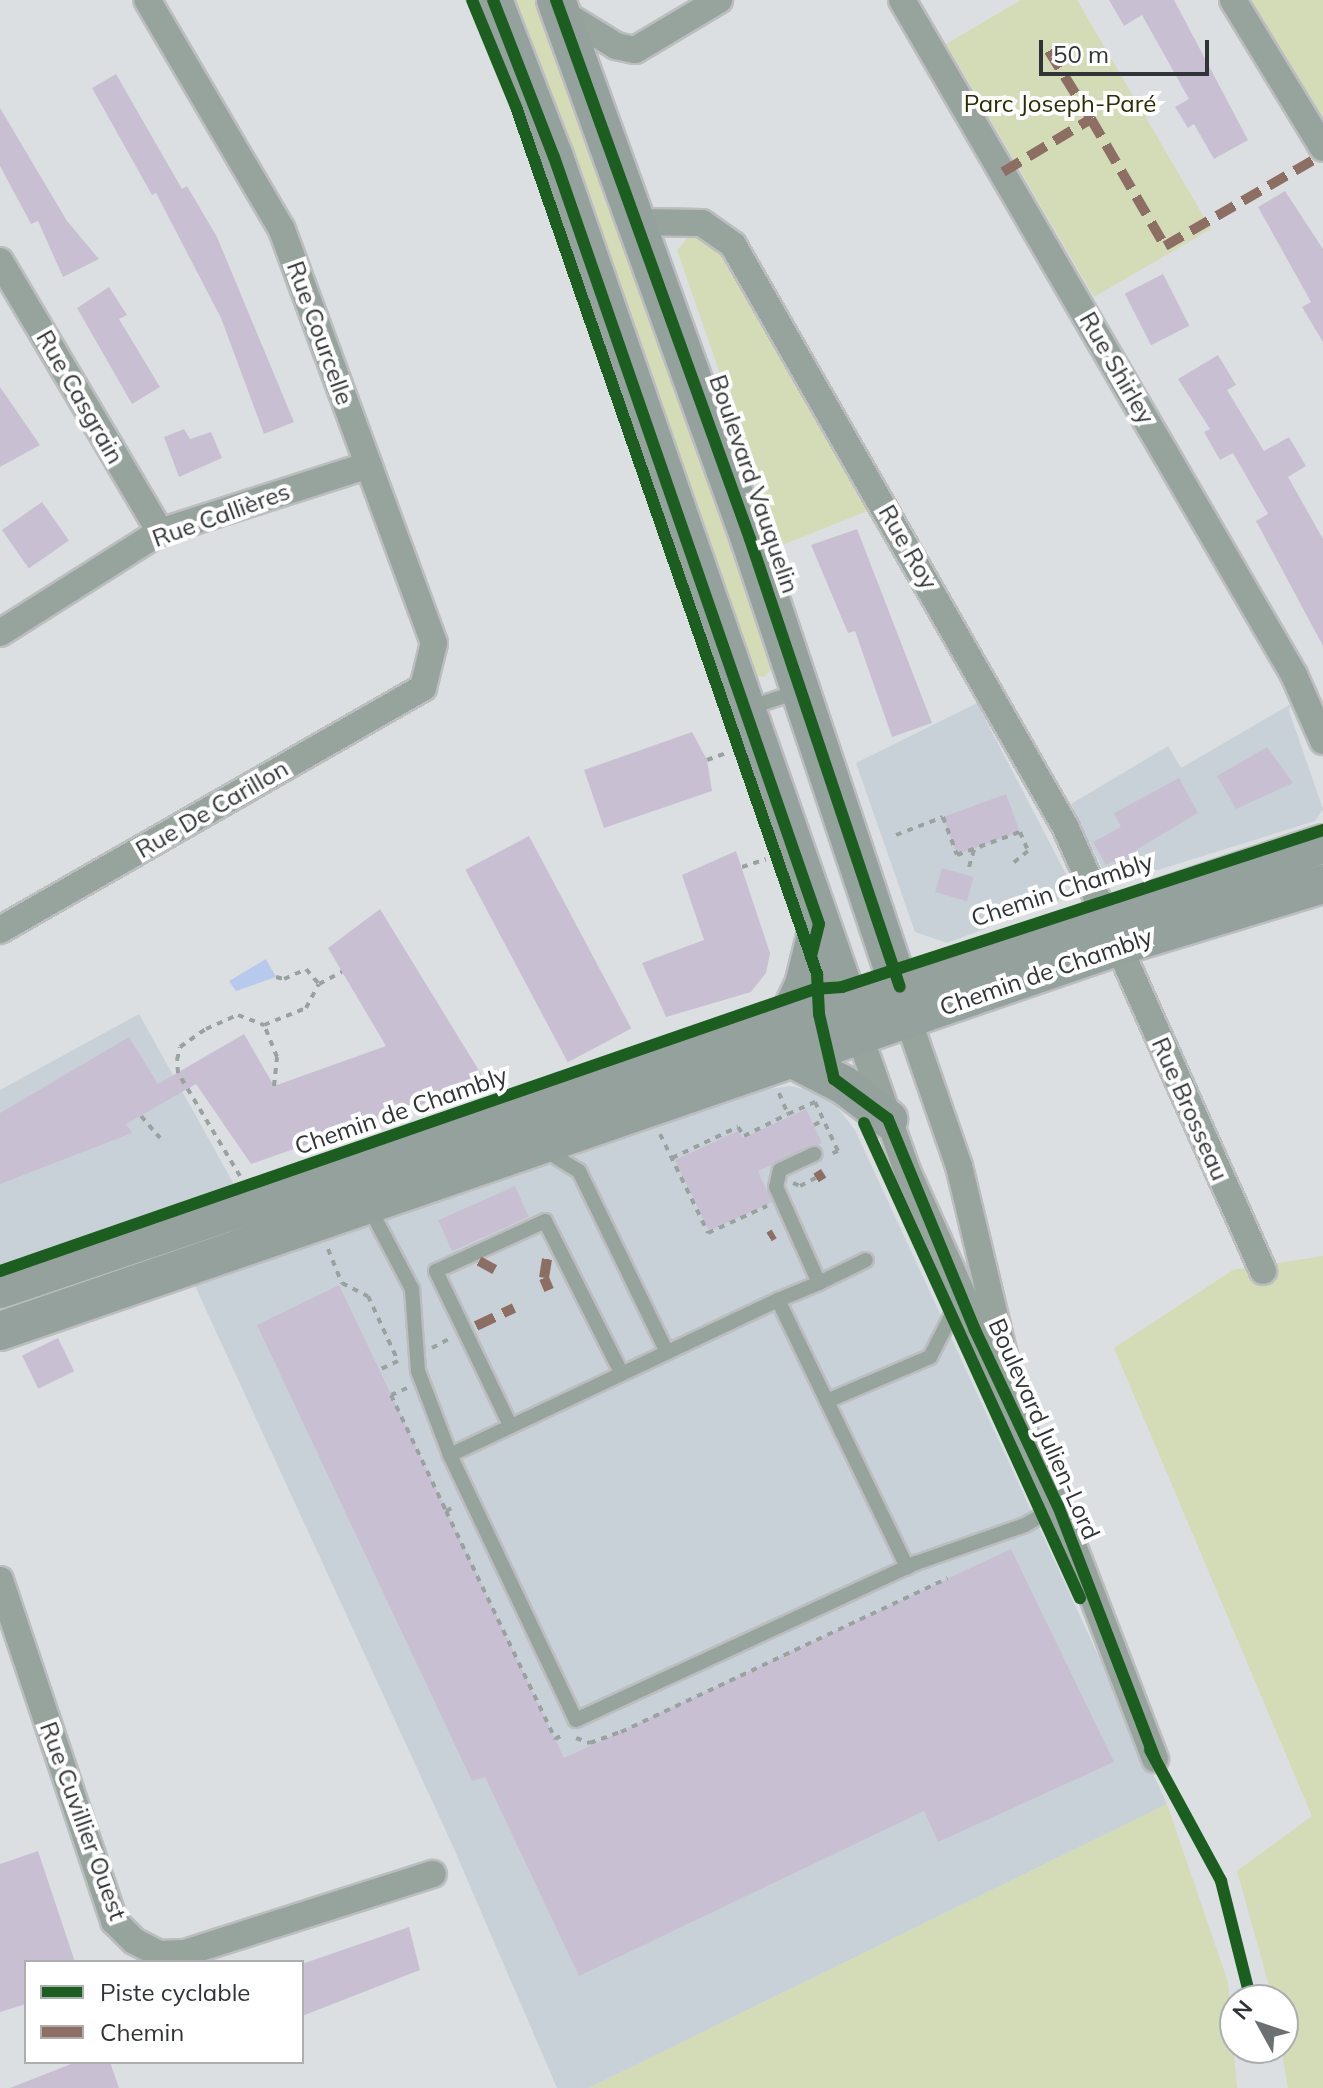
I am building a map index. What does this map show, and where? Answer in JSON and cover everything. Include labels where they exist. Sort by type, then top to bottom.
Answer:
[{"type":"main road","points":[[493,0],[554,157],[738,739],[819,924],[854,1020]]},
{"type":"main road","name":"Boulevard Vauquelin","points":[[558,6],[639,222],[801,691],[904,1003]]},
{"type":"main road","name":"Chemin de Chambly","points":[[0,1331],[541,1148],[784,1057],[854,1020],[1112,930],[1323,844]]},
{"type":"main road","name":"Chemin de Chambly","points":[[1112,930],[1323,884]]},
{"type":"main road","points":[[819,924],[784,1057],[844,1085],[888,1119]]},
{"type":"main road","name":"Chemin de Chambly","points":[[0,1289],[784,1057]]},
{"type":"street","name":"Rue Courcelle","points":[[147,0],[281,228],[434,643],[423,688]]},
{"type":"street","points":[[558,6],[616,46],[635,50],[719,0]]},
{"type":"street","name":"Rue Shirley","points":[[902,0],[1294,675],[1323,741]]},
{"type":"street","points":[[1233,0],[1323,148]]},
{"type":"street","name":"Rue Roy","points":[[639,222],[702,223],[733,245],[996,700],[1065,826],[1112,930]]},
{"type":"street","name":"Rue Casgrain","points":[[0,261],[160,532]]},
{"type":"street","name":"Rue Callières","points":[[0,633],[160,532],[369,465]]},
{"type":"street","name":"Rue De Carillon","points":[[0,930],[423,688]]},
{"type":"street","name":"Rue Brosseau","points":[[1112,930],[1263,1271]]},
{"type":"street","name":"Boulevard Julien-Lord","points":[[904,1003],[959,1166],[1015,1407]]},
{"type":"street","name":"Boulevard Julien-Lord","points":[[854,1020],[888,1119],[961,1297],[1015,1407],[1058,1506],[1155,1759]]},
{"type":"street","name":"Rue Cuvillier Ouest","points":[[0,1580],[114,1921],[134,1941],[159,1954],[185,1953],[433,1874]]},
{"type":"lane","points":[[738,739],[801,691]]},
{"type":"lane","points":[[541,1148],[579,1171],[666,1350]]},
{"type":"lane","points":[[814,1154],[780,1170],[776,1187],[819,1283]]},
{"type":"lane","points":[[369,1206],[412,1289],[418,1371],[450,1455],[576,1720],[907,1567],[1025,1525],[1058,1506]]},
{"type":"lane","points":[[510,1425],[436,1271],[545,1221],[621,1372]]},
{"type":"lane","points":[[450,1455],[666,1350],[866,1260]]},
{"type":"lane","points":[[827,1401],[930,1357],[961,1297]]},
{"type":"lane","points":[[778,1300],[907,1567]]},
{"type":"path","points":[[707,760],[738,739]]},
{"type":"path","points":[[896,835],[943,817],[957,855],[1020,832],[1028,851],[1013,863]]},
{"type":"path","points":[[969,867],[974,849]]},
{"type":"path","points":[[742,867],[772,857]]},
{"type":"path","points":[[276,977],[284,979],[306,969],[319,984]]},
{"type":"path","points":[[240,1189],[178,1073],[180,1047],[206,1029],[238,1015],[264,1025],[306,1008],[319,984],[342,972]]},
{"type":"path","points":[[264,1025],[277,1057],[274,1086]]},
{"type":"path","points":[[784,1057],[788,1114]]},
{"type":"path","points":[[672,1159],[738,1127],[744,1136],[815,1102],[834,1141]]},
{"type":"path","points":[[141,1116],[160,1138]]},
{"type":"path","points":[[814,1125],[824,1120]]},
{"type":"path","points":[[656,1124],[708,1233],[774,1203]]},
{"type":"path","points":[[790,1182],[800,1186],[816,1178]]},
{"type":"path","points":[[316,1224],[342,1283],[368,1296],[410,1386],[391,1395],[439,1495]]},
{"type":"path","points":[[430,1349],[459,1334]]},
{"type":"path","points":[[379,1370],[398,1361]]},
{"type":"path","points":[[446,1511],[494,1612]]},
{"type":"shaded area","points":[[977,703],[1069,880],[1058,901],[947,943],[915,932],[856,763]]},
{"type":"shaded area","points":[[1291,704],[1289,711],[1323,809],[1315,821],[1132,878],[1107,878],[1071,804],[1168,746],[1181,768]]},
{"type":"shaded area","points":[[139,1014],[236,1188],[0,1266],[0,1090]]},
{"type":"shaded area","points":[[789,1086],[826,1093],[855,1130],[1167,1804],[589,2088],[557,2088],[451,1842],[195,1286],[764,1090]]},
{"type":"green space","points":[[506,0],[542,0],[773,655],[773,668],[764,677],[753,676]]},
{"type":"green space","name":"Parc Joseph-Paré","points":[[1021,0],[1077,0],[1211,229],[1094,297],[946,44]]},
{"type":"green space","points":[[1240,0],[1323,0],[1323,132]]},
{"type":"green space","points":[[690,235],[718,246],[870,510],[780,546],[677,250]]},
{"type":"green space","points":[[1323,1256],[1323,2088],[1288,2088],[1284,2064],[1299,2064],[1299,1984],[1269,1984],[1237,1871],[1312,1816],[1114,1348],[1233,1270]]},
{"type":"green space","points":[[1167,1804],[1228,1982],[1219,1984],[1219,2064],[1235,2064],[1237,2088],[589,2088]]},
{"type":"water","points":[[266,959],[276,977],[236,991],[229,981]]},
{"type":"building","points":[[1109,0],[1174,0],[1248,140],[1214,159],[1194,124],[1188,128],[1175,107],[1189,99],[1142,15],[1124,26]]},
{"type":"building","points":[[116,74],[182,189],[187,186],[217,237],[294,422],[264,434],[221,318],[156,193],[152,195],[92,88]]},
{"type":"building","points":[[0,108],[67,221],[99,259],[63,277],[38,221],[31,224],[0,166]]},
{"type":"building","points":[[1285,191],[1323,249],[1323,342],[1302,307],[1311,302],[1258,207]]},
{"type":"building","points":[[1163,274],[1189,326],[1151,345],[1125,294]]},
{"type":"building","points":[[109,287],[127,315],[119,319],[160,387],[132,404],[77,308]]},
{"type":"building","points":[[1218,355],[1236,385],[1227,390],[1264,451],[1289,437],[1306,466],[1288,477],[1323,539],[1323,646],[1256,521],[1268,514],[1233,453],[1220,460],[1204,432],[1210,429],[1178,379]]},
{"type":"building","points":[[0,387],[40,445],[0,467]]},
{"type":"building","points":[[184,429],[190,439],[211,432],[222,458],[179,477],[164,437]]},
{"type":"building","points":[[42,502],[69,541],[29,569],[2,530]]},
{"type":"building","points":[[857,529],[932,723],[892,737],[855,631],[848,633],[811,545]]},
{"type":"building","points":[[692,732],[707,760],[712,791],[604,828],[584,770]]},
{"type":"building","points":[[1267,747],[1293,783],[1236,809],[1217,776]]},
{"type":"building","points":[[1179,778],[1198,813],[1136,850],[1140,858],[1118,870],[1113,861],[1106,865],[1093,842],[1121,827],[1114,813]]},
{"type":"building","points":[[1006,794],[1020,832],[957,855],[943,817]]},
{"type":"building","points":[[529,836],[631,1028],[568,1062],[465,870]]},
{"type":"building","points":[[736,851],[770,953],[766,973],[751,992],[666,1017],[642,963],[704,940],[682,875]]},
{"type":"building","points":[[942,868],[974,877],[967,901],[935,892]]},
{"type":"building","points":[[380,909],[486,1082],[251,1164],[196,1084],[126,1124],[132,1133],[0,1184],[0,1113],[129,1037],[158,1084],[244,1034],[274,1086],[386,1046],[328,948]]},
{"type":"building","points":[[806,1109],[822,1143],[758,1171],[772,1202],[709,1231],[675,1160],[738,1131],[743,1138]]},
{"type":"building","points":[[515,1186],[529,1217],[452,1251],[438,1220]]},
{"type":"building","points":[[339,1285],[564,1758],[1011,1549],[1114,1762],[938,1842],[924,1811],[579,1976],[485,1777],[472,1781],[257,1325]]},
{"type":"building","points":[[58,1338],[74,1371],[38,1389],[22,1356]]},
{"type":"building","points":[[38,1851],[74,1960],[24,1960],[24,2005],[0,2012],[0,1864]]},
{"type":"building","points":[[409,1927],[420,1970],[304,2015],[304,1963]]},
{"type":"building","points":[[71,2064],[111,2064],[119,2088],[10,2088]]},
{"type":"marked path","points":[[1003,172],[1091,119],[1044,43]]},
{"type":"marked path","points":[[1091,119],[1165,246],[1315,159]]},
{"type":"marked path","points":[[816,1178],[824,1173]]},
{"type":"marked path","points":[[769,1237],[774,1234]]},
{"type":"marked path","points":[[547,1259],[544,1278],[549,1290]]},
{"type":"marked path","points":[[479,1261],[495,1270]]},
{"type":"marked path","points":[[476,1326],[514,1308]]},
{"type":"cycle path","points":[[472,0],[516,107],[817,974],[819,1014],[834,1079],[888,1119],[975,1330],[1058,1506],[1155,1759]]},
{"type":"cycle path","points":[[493,0],[554,157],[819,924],[811,957]]},
{"type":"cycle path","points":[[556,0],[750,539],[900,987]]},
{"type":"cycle path","name":"Chemin Chambly","points":[[0,1271],[815,989],[842,987],[1323,830]]},
{"type":"cycle path","points":[[864,1123],[1080,1598]]},
{"type":"cycle path","points":[[1150,1750],[1221,1881],[1247,1984]]}]
